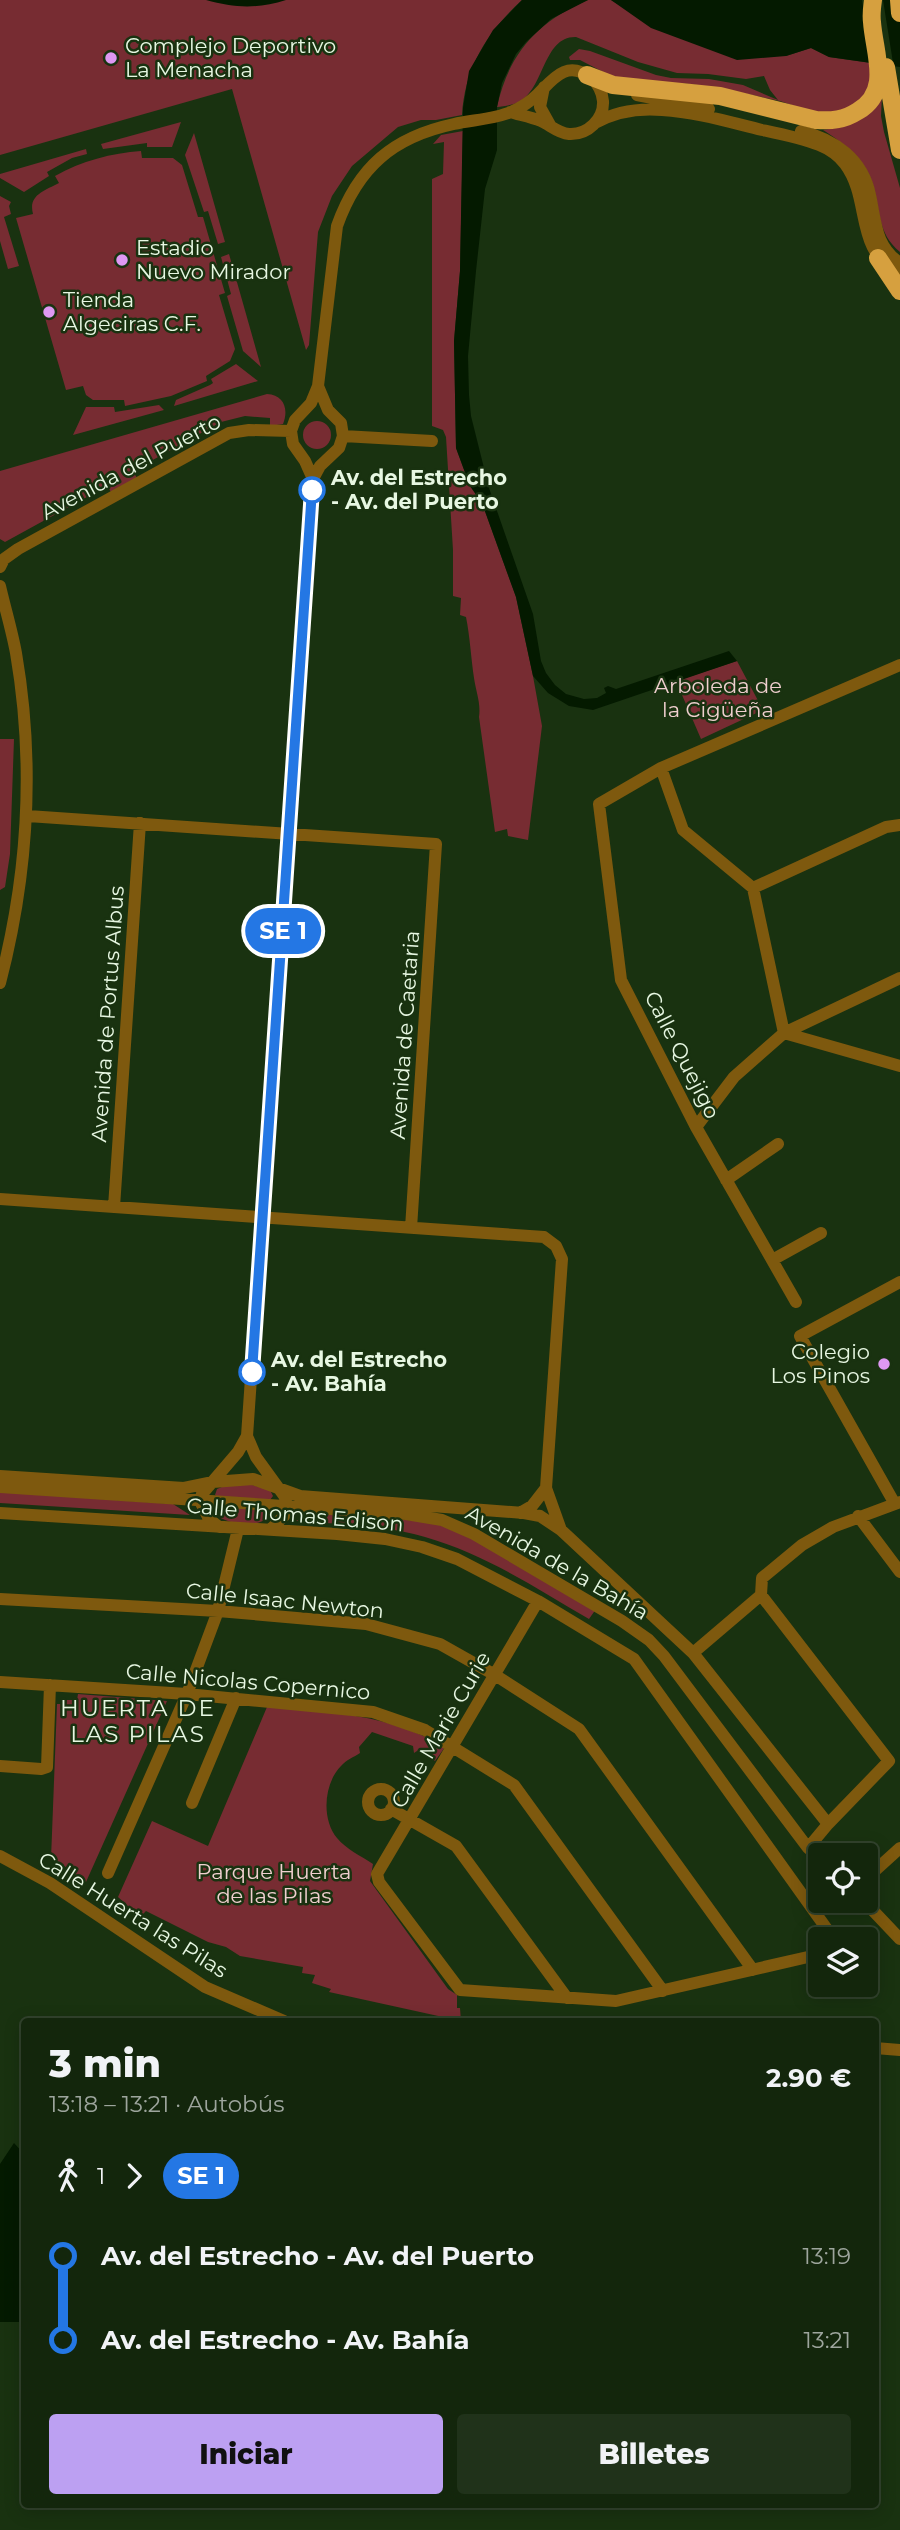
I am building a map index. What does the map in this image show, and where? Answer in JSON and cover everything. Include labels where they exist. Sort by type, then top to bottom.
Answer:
[{"type":"highway","points":[[873,0],[883,84],[900,150]]},
{"type":"highway","points":[[899,0],[900,13]]},
{"type":"highway","points":[[592,80],[613,85],[720,96],[816,120],[831,121],[862,109],[883,84]]},
{"type":"highway","points":[[878,258],[900,290]]},
{"type":"street","points":[[313,479],[293,444],[291,431],[295,420],[311,403],[318,386],[337,226],[345,202],[358,181],[384,154],[415,135],[439,127],[510,112],[527,102],[551,78],[562,72],[575,71],[621,93],[693,106],[809,133],[834,143],[850,156],[863,174],[879,239],[887,252],[900,263]]},
{"type":"street","points":[[592,80],[603,104],[595,124]]},
{"type":"street","points":[[544,87],[540,107],[550,126]]},
{"type":"street","points":[[510,112],[539,120],[562,132],[576,134],[605,118],[626,112],[662,110],[711,117],[820,145],[840,158],[852,174],[859,191],[867,235],[878,258],[900,273]]},
{"type":"street","points":[[270,1530],[285,1514],[287,1506],[281,1490],[256,1457],[247,1436],[313,479],[320,466],[339,448],[343,436],[338,418],[328,410],[318,386]]},
{"type":"street","points":[[304,411],[316,408],[328,410]]},
{"type":"street","name":"Avenida del Puerto","points":[[0,567],[4,559],[18,549],[229,433],[248,430],[291,431]]},
{"type":"street","points":[[343,436],[432,441]]},
{"type":"street","points":[[300,454],[318,460],[330,456]]},
{"type":"street","points":[[0,586],[16,653],[27,754],[27,816],[19,891],[0,983]]},
{"type":"street","points":[[784,1033],[752,888],[683,830],[661,768],[900,665]]},
{"type":"street","name":"Calle Quejigo","points":[[661,768],[599,804],[621,980],[696,1127],[774,1259],[796,1302]]},
{"type":"street","points":[[27,816],[290,834]]},
{"type":"street","name":"Avenida de Portus Albus","points":[[114,1207],[140,823]]},
{"type":"street","points":[[752,888],[886,827],[900,825]]},
{"type":"street","name":"Avenida de Caetaria","points":[[290,834],[436,844],[411,1228]]},
{"type":"street","points":[[696,1127],[734,1077],[784,1033],[900,978]]},
{"type":"street","points":[[784,1033],[900,1066]]},
{"type":"street","points":[[726,1180],[778,1144]]},
{"type":"street","points":[[0,1199],[544,1237],[551,1241],[562,1259],[546,1488],[561,1530]]},
{"type":"street","points":[[774,1259],[821,1233]]},
{"type":"street","points":[[812,1843],[889,1761],[761,1595],[762,1578],[802,1545],[858,1516],[897,1503],[800,1336],[900,1282]]},
{"type":"street","points":[[219,1527],[209,1519],[200,1501],[202,1494],[232,1459],[247,1436]]},
{"type":"street","points":[[184,1488],[208,1479],[232,1459]]},
{"type":"street","name":"Avenida de la Bahía","points":[[0,1476],[184,1488],[213,1482],[253,1479],[300,1496],[540,1516],[561,1530],[693,1653],[828,1824]]},
{"type":"street","name":"Avenida de la Bahía","points":[[0,1487],[406,1514],[449,1523],[484,1540],[638,1631],[664,1656],[808,1848]]},
{"type":"street","points":[[520,1513],[531,1506],[546,1488]]},
{"type":"street","name":"Calle Thomas Edison","points":[[0,1513],[385,1539],[422,1547],[457,1559],[538,1601],[634,1659],[825,1927]]},
{"type":"street","points":[[858,1516],[900,1572]]},
{"type":"street","points":[[108,1873],[187,1694],[218,1611],[239,1529]]},
{"type":"street","points":[[693,1653],[761,1595]]},
{"type":"street","name":"Calle Isaac Newton","points":[[0,1599],[218,1611],[366,1624],[440,1644],[579,1728],[754,1970]]},
{"type":"street","name":"Calle Marie Curie","points":[[538,1601],[377,1878],[460,1990],[567,1998]]},
{"type":"street","name":"Calle Nicolas Copernico","points":[[0,1682],[187,1694],[373,1712],[425,1730],[513,1785],[663,1992]]},
{"type":"street","points":[[0,1766],[42,1769],[47,1765],[50,1685]]},
{"type":"street","points":[[192,1803],[236,1698]]},
{"type":"street","points":[[391,1809],[456,1846],[567,1998],[616,2001],[808,1957]]},
{"type":"street","points":[[878,1868],[900,1848]]},
{"type":"street","name":"Calle Huerta las Pilas","points":[[0,1856],[50,1883],[205,1987],[277,2018]]},
{"type":"street","points":[[875,1913],[900,1939]]},
{"type":"street","points":[[879,2048],[900,2050]]},
{"type":"green space","points":[[0,0],[522,0],[498,25],[480,52],[468,81],[462,115],[421,120],[398,127],[352,166],[332,196],[318,232],[309,345],[306,350],[232,89],[0,155]]},
{"type":"green space","points":[[588,0],[611,0],[631,12],[786,56],[811,48],[829,57],[871,63],[873,83],[852,111],[818,114],[780,101],[728,90],[613,77],[580,60],[570,60],[569,57],[579,49],[590,51],[656,75],[743,85],[778,100],[764,76],[746,79],[677,73],[638,62],[576,37],[565,39],[550,53],[528,95],[517,103],[497,107],[509,71],[528,42],[554,18]]},
{"type":"green space","points":[[882,95],[881,116],[884,132],[900,188],[900,252],[883,228],[872,182],[864,166],[845,146],[823,130],[842,127]]},
{"type":"green space","points":[[181,122],[172,147],[147,147],[147,143],[103,149],[101,144]]},
{"type":"green space","points":[[463,131],[460,271],[454,341],[456,448],[470,486],[482,503],[516,597],[533,676],[542,726],[528,840],[508,836],[507,829],[495,832],[466,617],[460,615],[461,598],[453,596],[446,437],[443,430],[432,426],[432,179],[443,174],[444,142],[433,144],[441,135]]},
{"type":"green space","points":[[194,133],[225,242],[218,244],[185,155]]},
{"type":"green space","points":[[86,149],[87,154],[72,158],[47,172],[49,176],[24,192],[0,178],[0,174]]},
{"type":"green space","name":"Estadio Nuevo Mirador","points":[[141,151],[142,158],[173,158],[182,165],[198,217],[203,217],[225,293],[219,295],[235,349],[230,361],[206,376],[207,381],[171,396],[125,406],[124,400],[93,400],[86,395],[83,386],[66,390],[16,218],[33,214],[35,198],[59,183],[55,176],[97,159]]},
{"type":"green space","points":[[0,196],[11,202],[11,214],[4,217],[19,266],[8,269],[0,241]]},
{"type":"green space","points":[[229,254],[261,367],[243,351],[227,296],[231,294],[221,257]]},
{"type":"green space","points":[[236,364],[258,381],[174,406],[176,400],[210,385],[213,383],[211,379]]},
{"type":"green space","points":[[267,394],[278,397],[284,404],[283,424],[270,426],[270,418],[245,416],[221,422],[133,471],[137,478],[111,492],[107,486],[5,542],[0,539],[0,471]]},
{"type":"green space","points":[[159,405],[164,410],[73,435],[86,407],[114,407],[115,412]]},
{"type":"green space","points":[[317,421],[327,425],[331,435],[327,445],[317,449],[307,445],[303,435],[307,425]]},
{"type":"green space","name":"Arboleda de la Cigüeña","points":[[737,661],[763,710],[701,739],[676,681]]},
{"type":"green space","points":[[0,739],[14,739],[10,854],[5,887],[0,890]]},
{"type":"green space","points":[[245,1483],[270,1490],[273,1496],[270,1500],[219,1498],[215,1495],[217,1489],[227,1485]]},
{"type":"green space","points":[[0,1492],[173,1504],[190,1515],[0,1503]]},
{"type":"green space","points":[[215,1509],[270,1510],[271,1515],[258,1523],[235,1523],[214,1514]]},
{"type":"green space","points":[[311,1514],[431,1522],[473,1537],[596,1609],[589,1619],[489,1562],[425,1537],[378,1527],[296,1521]]},
{"type":"green space","points":[[78,1694],[167,1701],[86,1882],[75,1876],[75,1872],[51,1859],[57,1704],[77,1700]]},
{"type":"green space","name":"Parque Huerta de las Pilas","points":[[267,1707],[359,1716],[402,1727],[445,1747],[435,1761],[417,1751],[414,1753],[413,1746],[372,1732],[359,1747],[360,1753],[345,1762],[335,1773],[328,1791],[327,1811],[328,1821],[337,1838],[373,1864],[370,1881],[448,1989],[457,1995],[457,2008],[460,2008],[461,2018],[447,2018],[329,1992],[331,1989],[312,1983],[315,1975],[302,1973],[303,1967],[240,1956],[146,1911],[140,1917],[118,1897],[152,1821],[208,1846]]},
{"type":"shaded area","points":[[206,0],[286,0],[246,6]]},
{"type":"shaded area","points":[[522,0],[588,0],[551,19],[526,42],[516,54],[502,83],[497,107],[497,150],[485,189],[468,356],[471,416],[489,488],[533,614],[541,661],[555,685],[566,694],[584,699],[597,698],[606,693],[604,688],[608,686],[616,689],[729,651],[737,661],[593,710],[569,706],[548,693],[533,676],[516,597],[482,503],[470,486],[456,448],[454,341],[460,271],[463,108],[469,71],[493,30]]},
{"type":"shaded area","points":[[611,0],[900,0],[900,67],[829,57],[811,48],[786,56],[737,60],[651,28]]},
{"type":"shaded area","points":[[14,2143],[21,2151],[21,2322],[0,2322],[0,2164]]},
{"type":"pier","points":[[862,0],[883,0],[894,69],[872,66]]},
{"type":"bus line","points":[[252,1372],[312,490]]},
{"type":"place","name":"Complejo Deportivo La Menacha","points":[[111,58]]},
{"type":"place","name":"Estadio Nuevo Mirador","points":[[122,260]]},
{"type":"place","name":"Tienda Algeciras C.F.","points":[[49,312]]},
{"type":"place","name":"Av. del Estrecho - Av. del Puerto","points":[[312,490]]},
{"type":"place","name":"Colegio Los Pinos","points":[[884,1364]]},
{"type":"place","name":"Av. del Estrecho - Av. Bahía","points":[[252,1372]]},
{"type":"district","name":"HUERTA DE LAS PILAS","points":[[138,1721]]}]
